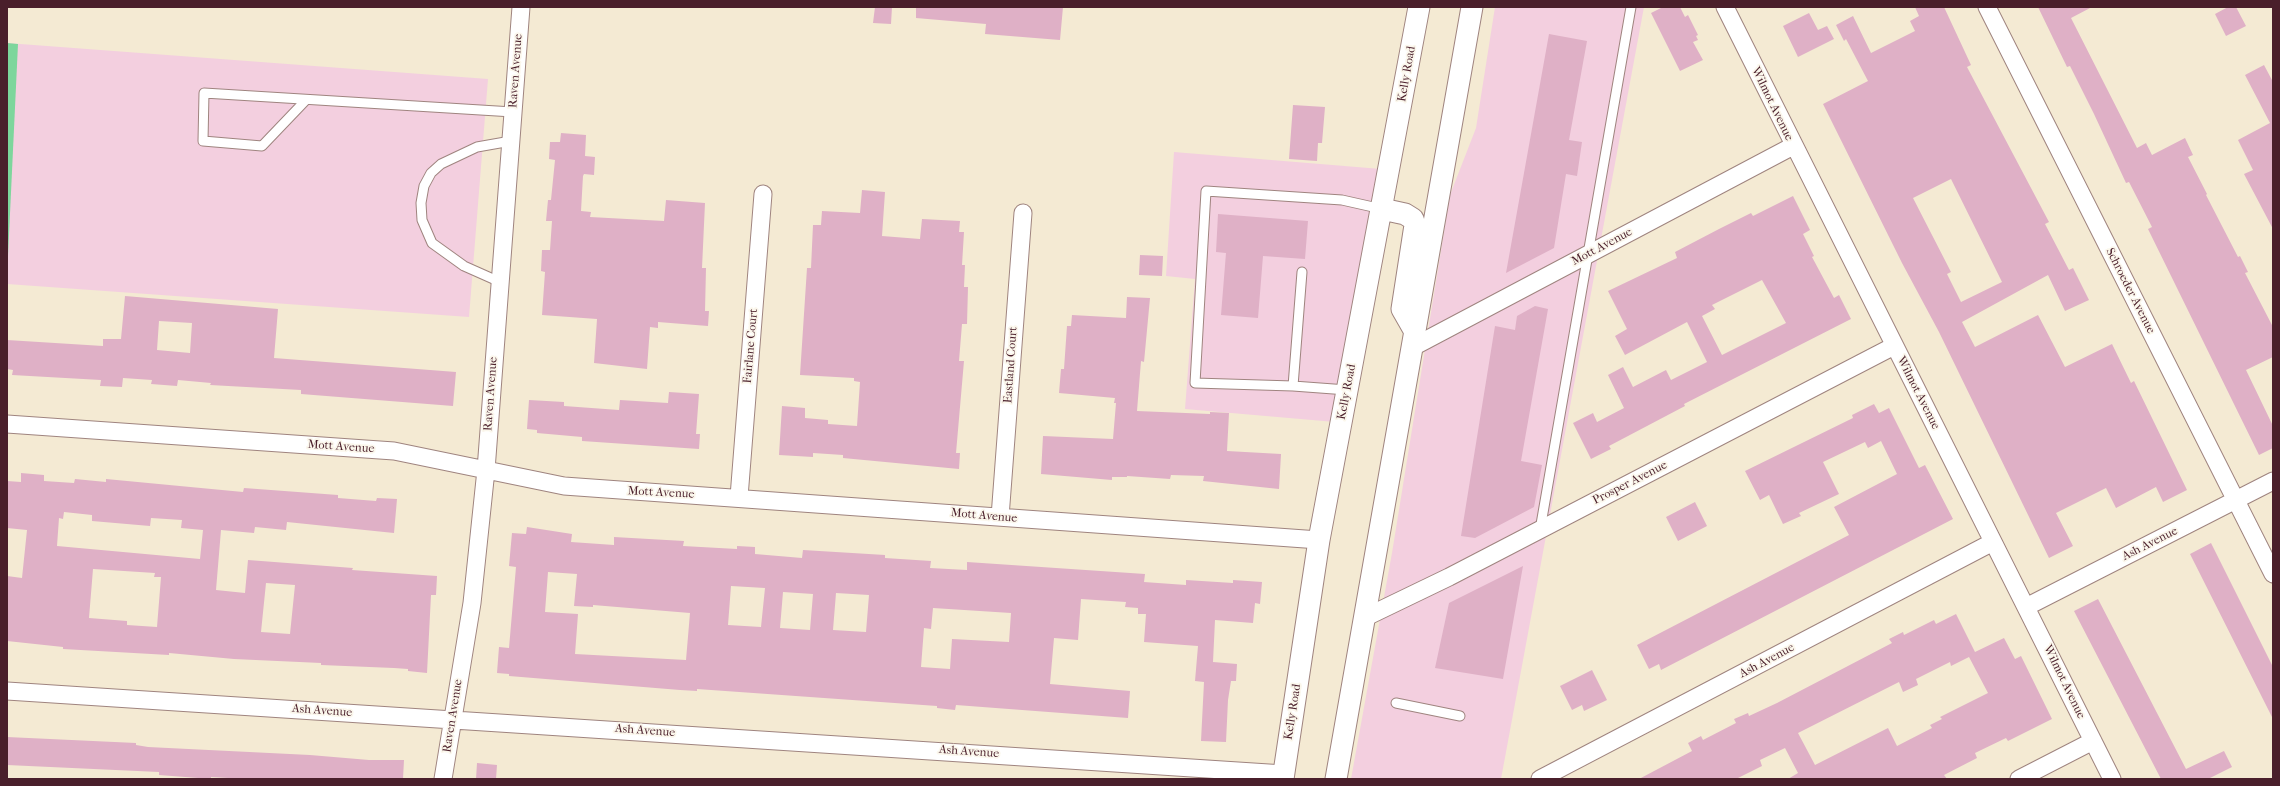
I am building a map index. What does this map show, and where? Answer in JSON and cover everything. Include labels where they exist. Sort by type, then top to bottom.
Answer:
[{"type":"street","name":"Raven Avenue","points":[[443,779],[454,720],[472,603],[486,470],[521,7]]},
{"type":"street","name":"Kelly Road","points":[[1283,776],[1319,540],[1419,7]]},
{"type":"street","points":[[1336,779],[1412,339],[1472,7]]},
{"type":"street","name":"Wilmot Avenue","points":[[1725,7],[1793,146],[2112,779]]},
{"type":"street","name":"Schroeder Avenue","points":[[1988,7],[2273,574]]},
{"type":"street","name":"Mott Avenue","points":[[1412,339],[1587,255],[1793,146]]},
{"type":"street","name":"Fairlane Court","points":[[739,497],[763,194]]},
{"type":"street","points":[[1382,209],[1405,214],[1413,219],[1415,225],[1402,309],[1412,339]]},
{"type":"street","name":"Eastland Court","points":[[1000,518],[1023,213]]},
{"type":"street","name":"Prosper Avenue","points":[[1364,618],[1540,530],[1894,346]]},
{"type":"street","name":"Mott Avenue","points":[[7,424],[394,451],[564,486],[739,497],[1000,518],[1319,540]]},
{"type":"street","name":"Ash Avenue","points":[[2026,607],[2273,481]]},
{"type":"street","name":"Ash Avenue","points":[[1540,779],[1993,542]]},
{"type":"street","name":"Ash Avenue","points":[[7,691],[1283,776]]},
{"type":"street","points":[[2019,779],[2093,741]]},
{"type":"lane","points":[[1540,530],[1631,7]]},
{"type":"lane","points":[[306,100],[262,146],[203,141],[204,93],[513,112]]},
{"type":"lane","points":[[500,282],[464,266],[432,243],[422,220],[421,203],[424,186],[431,173],[441,164],[477,147],[511,141]]},
{"type":"lane","points":[[1347,390],[1293,386],[1195,383],[1206,191],[1342,200],[1382,209]]},
{"type":"lane","points":[[1293,386],[1302,272]]},
{"type":"lane","points":[[1396,703],[1460,716]]},
{"type":"shaded area","points":[[1495,7],[1644,7],[1501,779],[1351,779],[1392,553],[1450,195],[1476,128]]},
{"type":"shaded area","points":[[7,43],[488,79],[469,317],[7,284]]},
{"type":"shaded area","points":[[1174,152],[1381,169],[1335,422],[1185,409],[1195,279],[1166,276]]},
{"type":"green space","points":[[7,43],[18,44],[7,277]]},
{"type":"building","points":[[875,7],[892,7],[891,24],[873,23]]},
{"type":"building","points":[[916,7],[1063,7],[1060,40],[985,34],[986,24],[916,18]]},
{"type":"building","points":[[1663,7],[1680,7],[1685,17],[1688,15],[1698,35],[1696,36],[1698,40],[1693,42],[1703,60],[1680,71],[1651,13]]},
{"type":"building","points":[[1915,7],[1944,7],[1971,65],[1967,67],[2049,222],[2045,224],[2069,270],[2073,268],[2089,300],[2065,311],[2048,275],[1962,322],[1975,347],[2038,315],[2065,367],[2112,344],[2131,383],[2134,381],[2187,490],[2163,502],[2156,487],[2116,508],[2106,488],[2056,513],[2073,546],[2049,558],[1939,332],[1902,263],[1823,104],[1868,81],[1846,39],[1844,41],[1836,25],[1853,16],[1871,53],[1915,31],[1910,21],[1919,16]],"holes":[[[1951,179],[2002,282],[1961,302],[1947,274],[1951,272],[1913,198]]]},
{"type":"building","points":[[2038,7],[2092,7],[2071,18],[2137,148],[2146,143],[2152,155],[2185,138],[2193,155],[2188,157],[2238,257],[2240,256],[2248,272],[2245,273],[2273,327],[2273,357],[2246,370],[2273,426],[2273,448],[2259,455],[2148,229],[2152,227],[2129,182],[2126,183],[2070,66],[2067,67]]},
{"type":"building","points":[[2228,7],[2236,7],[2246,26],[2226,36],[2215,14]]},
{"type":"building","points":[[1809,13],[1818,30],[1827,26],[1834,39],[1798,57],[1783,26]]},
{"type":"building","points":[[1549,34],[1587,41],[1569,140],[1582,142],[1577,176],[1566,174],[1554,248],[1506,273]]},
{"type":"building","points":[[2264,65],[2273,82],[2273,229],[2244,174],[2253,170],[2238,140],[2270,123],[2245,75]]},
{"type":"building","points":[[1293,105],[1325,107],[1322,143],[1318,143],[1317,161],[1289,159]]},
{"type":"building","points":[[561,133],[586,135],[585,156],[595,157],[594,175],[584,174],[583,176],[581,211],[591,212],[590,217],[664,221],[666,200],[705,203],[702,268],[706,268],[705,311],[709,311],[708,326],[658,322],[658,328],[650,327],[647,369],[594,363],[597,319],[542,315],[545,272],[541,271],[542,250],[550,250],[552,221],[546,221],[548,200],[551,200],[555,160],[549,159],[550,142],[560,142]]},
{"type":"building","points":[[862,190],[885,192],[882,236],[920,239],[922,219],[960,221],[959,232],[964,232],[962,265],[965,265],[964,287],[968,287],[967,324],[962,324],[959,361],[964,361],[956,453],[960,453],[959,469],[843,458],[843,455],[813,453],[813,457],[779,455],[782,406],[805,408],[805,418],[828,420],[828,424],[857,426],[860,382],[854,381],[854,378],[800,375],[807,268],[811,268],[813,225],[821,225],[822,211],[860,213]]},
{"type":"building","points":[[1793,196],[1810,230],[1803,234],[1814,256],[1812,257],[1834,298],[1839,295],[1851,319],[1684,404],[1685,406],[1609,446],[1611,449],[1591,459],[1573,423],[1593,413],[1597,422],[1624,408],[1608,375],[1623,367],[1633,387],[1666,370],[1671,380],[1707,362],[1687,322],[1625,355],[1615,336],[1627,329],[1608,291],[1677,258],[1675,252],[1719,229],[1751,213],[1753,216]],"holes":[[[1762,280],[1786,323],[1722,355],[1702,316],[1715,309],[1712,305]]]},
{"type":"building","points":[[1218,214],[1308,221],[1305,259],[1263,256],[1258,318],[1221,315],[1226,253],[1216,252]]},
{"type":"building","points":[[1140,255],[1163,256],[1162,276],[1139,275]]},
{"type":"building","points":[[125,296],[278,309],[274,358],[456,372],[453,406],[301,394],[301,390],[210,385],[211,383],[178,380],[177,386],[151,384],[152,380],[123,378],[122,387],[100,386],[101,380],[12,375],[13,370],[7,369],[7,340],[103,346],[103,339],[121,339]],"holes":[[[159,321],[192,323],[190,353],[157,350]]]},
{"type":"building","points":[[1127,297],[1150,298],[1144,362],[1141,361],[1137,411],[1210,414],[1210,412],[1229,413],[1227,451],[1281,454],[1279,489],[1203,481],[1204,476],[1171,475],[1170,479],[1127,476],[1112,477],[1112,480],[1041,474],[1043,436],[1113,439],[1116,403],[1114,403],[1115,398],[1059,393],[1061,369],[1064,369],[1067,326],[1071,326],[1072,315],[1126,318]]},
{"type":"building","points":[[1535,306],[1548,309],[1521,461],[1542,465],[1534,507],[1475,538],[1461,536],[1495,326],[1515,330],[1517,316]]},
{"type":"building","points":[[669,392],[699,394],[696,434],[700,434],[699,449],[582,441],[582,437],[537,433],[537,430],[527,429],[529,400],[564,402],[564,406],[619,410],[620,400],[668,403]]},
{"type":"building","points":[[1874,404],[1879,413],[1889,408],[1919,468],[1925,465],[1953,519],[1661,670],[1659,664],[1649,669],[1637,645],[1849,535],[1834,507],[1897,474],[1881,441],[1868,448],[1865,442],[1823,462],[1839,494],[1799,513],[1801,516],[1783,524],[1769,495],[1760,500],[1745,471],[1853,418],[1852,415]]},
{"type":"building","points":[[21,473],[44,475],[44,481],[74,483],[75,479],[106,482],[106,479],[243,492],[244,488],[338,495],[338,498],[376,501],[377,498],[397,499],[394,533],[287,522],[286,530],[255,527],[254,533],[221,530],[216,590],[245,593],[248,560],[437,576],[436,595],[431,595],[427,673],[408,671],[408,669],[321,665],[321,663],[234,659],[169,653],[169,655],[63,649],[63,647],[7,641],[7,576],[22,578],[27,530],[7,528],[7,481],[21,482]],"holes":[[[64,512],[92,515],[92,521],[150,526],[151,518],[182,520],[181,528],[203,530],[200,559],[57,546],[59,518],[63,519]],[[93,569],[155,573],[154,577],[161,577],[157,627],[127,625],[127,621],[89,618]],[[266,583],[295,585],[290,634],[261,632]]]},
{"type":"building","points":[[1695,502],[1707,526],[1678,541],[1666,517]]},
{"type":"building","points":[[527,527],[572,534],[571,542],[614,545],[614,537],[684,541],[683,546],[737,549],[737,546],[755,547],[755,554],[802,558],[803,550],[885,555],[885,558],[931,561],[930,568],[967,570],[967,562],[1145,574],[1144,582],[1186,585],[1186,580],[1233,583],[1233,580],[1262,582],[1260,604],[1255,603],[1253,623],[1215,620],[1213,662],[1237,664],[1236,681],[1231,681],[1228,700],[1226,742],[1201,741],[1204,682],[1195,681],[1198,646],[1144,642],[1146,614],[1138,614],[1138,608],[1125,607],[1126,602],[1081,599],[1078,640],[1054,638],[1050,684],[1130,691],[1128,718],[956,705],[955,710],[937,708],[937,706],[697,689],[697,691],[680,690],[509,676],[509,674],[497,673],[499,647],[509,648],[516,567],[509,566],[512,533],[526,534]],"holes":[[[548,572],[577,574],[574,606],[593,607],[593,605],[690,613],[686,660],[575,654],[578,614],[545,612]],[[731,586],[765,588],[761,627],[728,625]],[[783,592],[813,594],[810,630],[780,628]],[[836,593],[869,595],[866,632],[833,630]],[[933,608],[1011,613],[1009,642],[952,639],[950,669],[921,667],[924,628],[931,629]]]},
{"type":"building","points":[[2211,543],[2273,667],[2273,719],[2190,554]]},
{"type":"building","points":[[1523,566],[1503,679],[1435,668],[1449,603]]},
{"type":"building","points":[[2098,599],[2186,769],[2224,751],[2232,767],[2208,779],[2161,779],[2074,611]]},
{"type":"building","points":[[1956,614],[1975,652],[2004,638],[2015,659],[2021,656],[2052,719],[2008,741],[2006,738],[1975,753],[1977,758],[1944,775],[1947,779],[1788,779],[1798,773],[1785,748],[1760,760],[1762,766],[1736,779],[1639,779],[1692,751],[1688,743],[1701,736],[1703,740],[1736,723],[1734,719],[1748,713],[1749,716],[1777,703],[1892,643],[1889,639],[1903,632],[1904,635],[1934,620],[1936,624]],"holes":[[[1969,657],[1988,693],[1940,717],[1942,719],[1930,725],[1932,728],[1897,746],[1888,728],[1815,765],[1798,733],[1899,682],[1903,692],[1918,685],[1916,679],[1950,662],[1951,666]]]},
{"type":"building","points":[[1592,670],[1607,700],[1584,711],[1582,705],[1572,710],[1560,686]]},
{"type":"building","points":[[7,737],[136,743],[136,745],[148,747],[310,755],[369,760],[404,760],[403,779],[245,779],[211,777],[211,779],[159,775],[159,772],[7,765]]},
{"type":"building","points":[[477,763],[497,765],[496,779],[476,779]]}]
